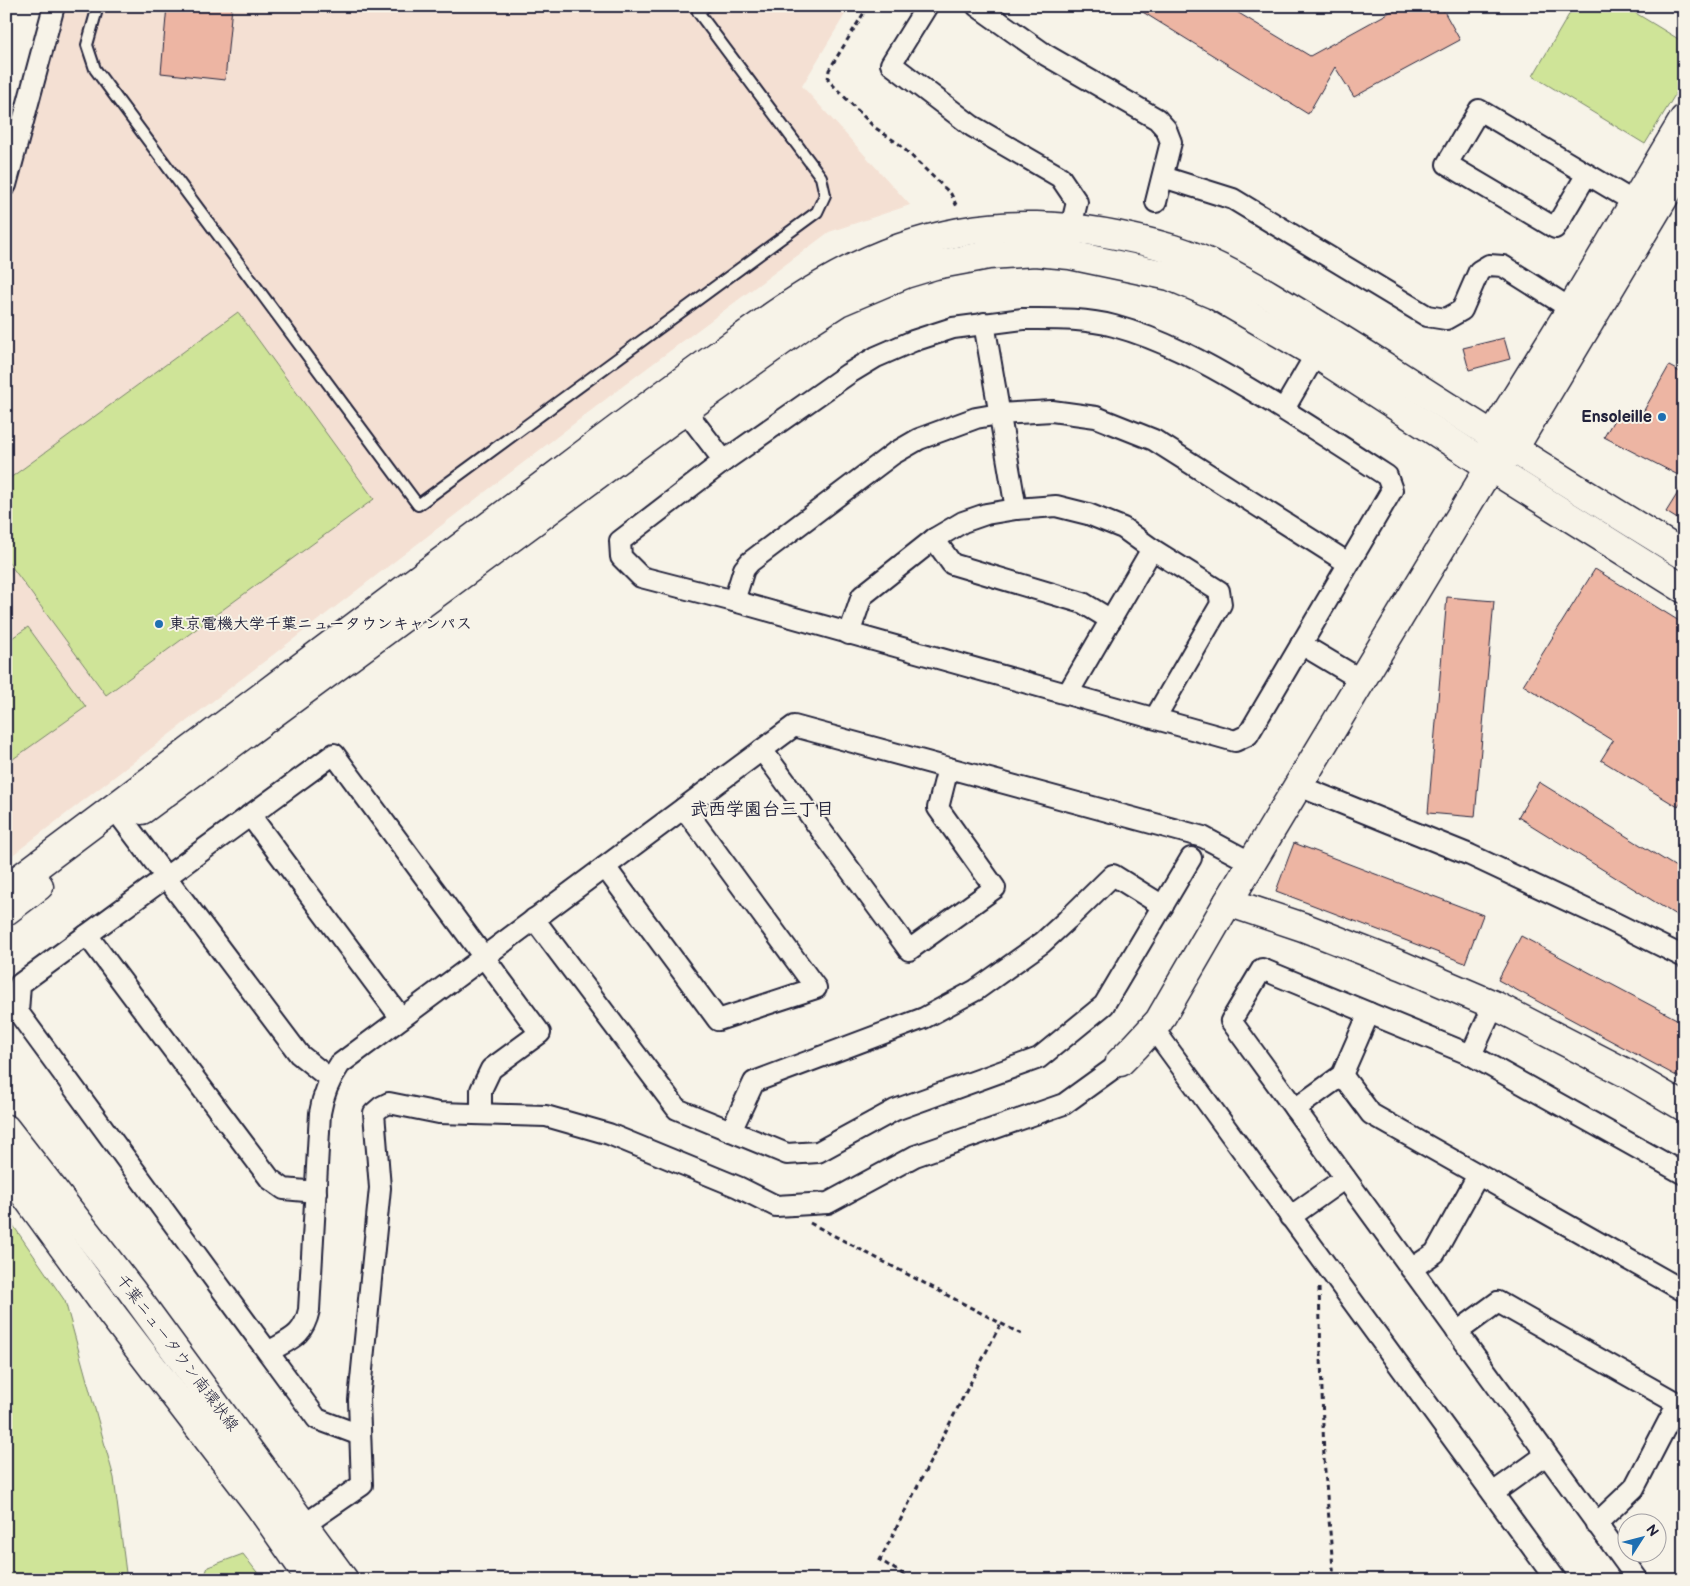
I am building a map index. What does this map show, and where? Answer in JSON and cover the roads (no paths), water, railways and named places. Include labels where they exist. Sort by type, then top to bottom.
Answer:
[{"type":"street","points":[[6,185],[54,6]]},
{"type":"street","points":[[927,6],[891,64],[972,126],[1060,177],[1077,202],[1071,227]]},
{"type":"street","points":[[977,6],[1046,55],[1157,119],[1166,129],[1171,142],[1156,202]]},
{"type":"street","points":[[1587,174],[1555,228],[1447,164],[1479,110],[1587,174],[1634,202]]},
{"type":"street","points":[[304,1525],[362,1485],[359,1400],[380,1188],[374,1113],[381,1107],[389,1103],[439,1112],[546,1116],[609,1134],[738,1187],[776,1206],[828,1203],[915,1156],[1064,1104],[1120,1062],[1159,1021],[1228,902],[1363,681],[1490,467],[1571,309],[1684,119]]},
{"type":"street","points":[[1503,443],[1684,164]]},
{"type":"street","points":[[1163,177],[1233,200],[1427,316],[1446,319],[1462,310],[1479,271],[1489,265],[1503,266],[1571,309]]},
{"type":"street","points":[[6,911],[119,816],[659,398],[791,302],[855,267],[897,248],[954,233],[982,228],[1032,225],[1071,227],[1128,238],[1179,251],[1230,272],[1324,327],[1503,443],[1684,555]]},
{"type":"street","points":[[6,889],[119,816],[811,320],[839,302],[906,274],[936,265],[989,255],[1035,252],[1070,254],[1170,276],[1216,295],[1316,354],[1490,467],[1684,589]]},
{"type":"street","points":[[1023,319],[1070,319],[1113,326],[1162,343],[1203,362],[1284,409],[1387,476],[1392,490],[1248,735],[1235,740],[641,577],[622,557],[620,541],[724,461],[848,374],[876,357],[913,341],[953,328],[1023,319]]},
{"type":"street","points":[[984,323],[1016,509]]},
{"type":"street","points":[[1284,409],[1316,354]]},
{"type":"street","points":[[685,410],[724,461]]},
{"type":"street","points":[[734,601],[744,569],[750,562],[893,454],[920,439],[976,418],[999,414],[1052,411],[1096,417],[1154,440],[1348,563]]},
{"type":"street","points":[[849,634],[862,596],[934,539],[963,522],[986,514],[1016,509],[1056,506],[1088,514],[1123,528],[1152,549],[1219,591],[1221,604],[1155,718]]},
{"type":"street","points":[[934,539],[952,564],[1083,603],[1111,620]]},
{"type":"street","points":[[1068,693],[1152,549]]},
{"type":"street","points":[[1301,644],[1363,681]]},
{"type":"street","points":[[268,1352],[298,1335],[306,1324],[309,1310],[320,1113],[323,1095],[330,1079],[340,1064],[794,726],[1203,837],[1252,863]]},
{"type":"street","points":[[762,750],[909,950],[995,888],[938,808],[948,768]]},
{"type":"street","points":[[360,1435],[317,1420],[18,1012],[20,984],[334,754],[540,1033],[491,1069],[481,1090],[481,1114]]},
{"type":"street","points":[[1299,786],[1470,855],[1684,957]]},
{"type":"street","points":[[605,867],[718,1020],[816,988],[684,808]]},
{"type":"street","points":[[250,815],[401,1018]]},
{"type":"street","points":[[119,816],[299,1054],[330,1079]]},
{"type":"street","points":[[534,919],[677,1109],[787,1154],[818,1152],[895,1110],[1039,1058],[1104,1005],[1191,858]]},
{"type":"street","points":[[731,1131],[754,1082],[924,1018],[976,990],[1042,943],[1113,875],[1163,906]]},
{"type":"street","points":[[1228,902],[1312,930],[1494,1005],[1628,1074],[1684,1107]]},
{"type":"street","points":[[86,935],[270,1179],[284,1189],[316,1192]]},
{"type":"street","points":[[1638,1580],[1231,1021],[1262,969],[1471,1055],[1684,1174]]},
{"type":"street","points":[[1471,1055],[1494,1005]]},
{"type":"street","points":[[1294,1108],[1342,1075],[1369,1013]]},
{"type":"street","points":[[1153,1028],[1556,1580]]},
{"type":"street","points":[[1342,1075],[1371,1114],[1684,1291]]},
{"type":"street","name":"千葉ニュータウン南環状線","points":[[6,1129],[130,1290],[344,1580]]},
{"type":"street","name":"千葉ニュータウン南環状線","points":[[6,1169],[112,1314],[260,1508],[311,1580]]},
{"type":"street","points":[[1411,1269],[1435,1253],[1478,1176]]},
{"type":"street","points":[[1290,1217],[1345,1178]]},
{"type":"street","points":[[1457,1332],[1498,1302],[1681,1405],[1634,1488],[1596,1524]]},
{"type":"street","points":[[1493,1494],[1546,1454]]},
{"type":"lane","points":[[98,6],[87,45],[95,69],[418,505],[817,212],[825,195],[821,177],[698,12],[706,6]]},
{"type":"place","name":"Ensoleille","points":[[1662,417]]},
{"type":"place","name":"東京電機大学千葉ニュータウンキャンパス","points":[[159,624]]},
{"type":"district","name":"武西学園台三丁目","points":[[762,809]]}]
